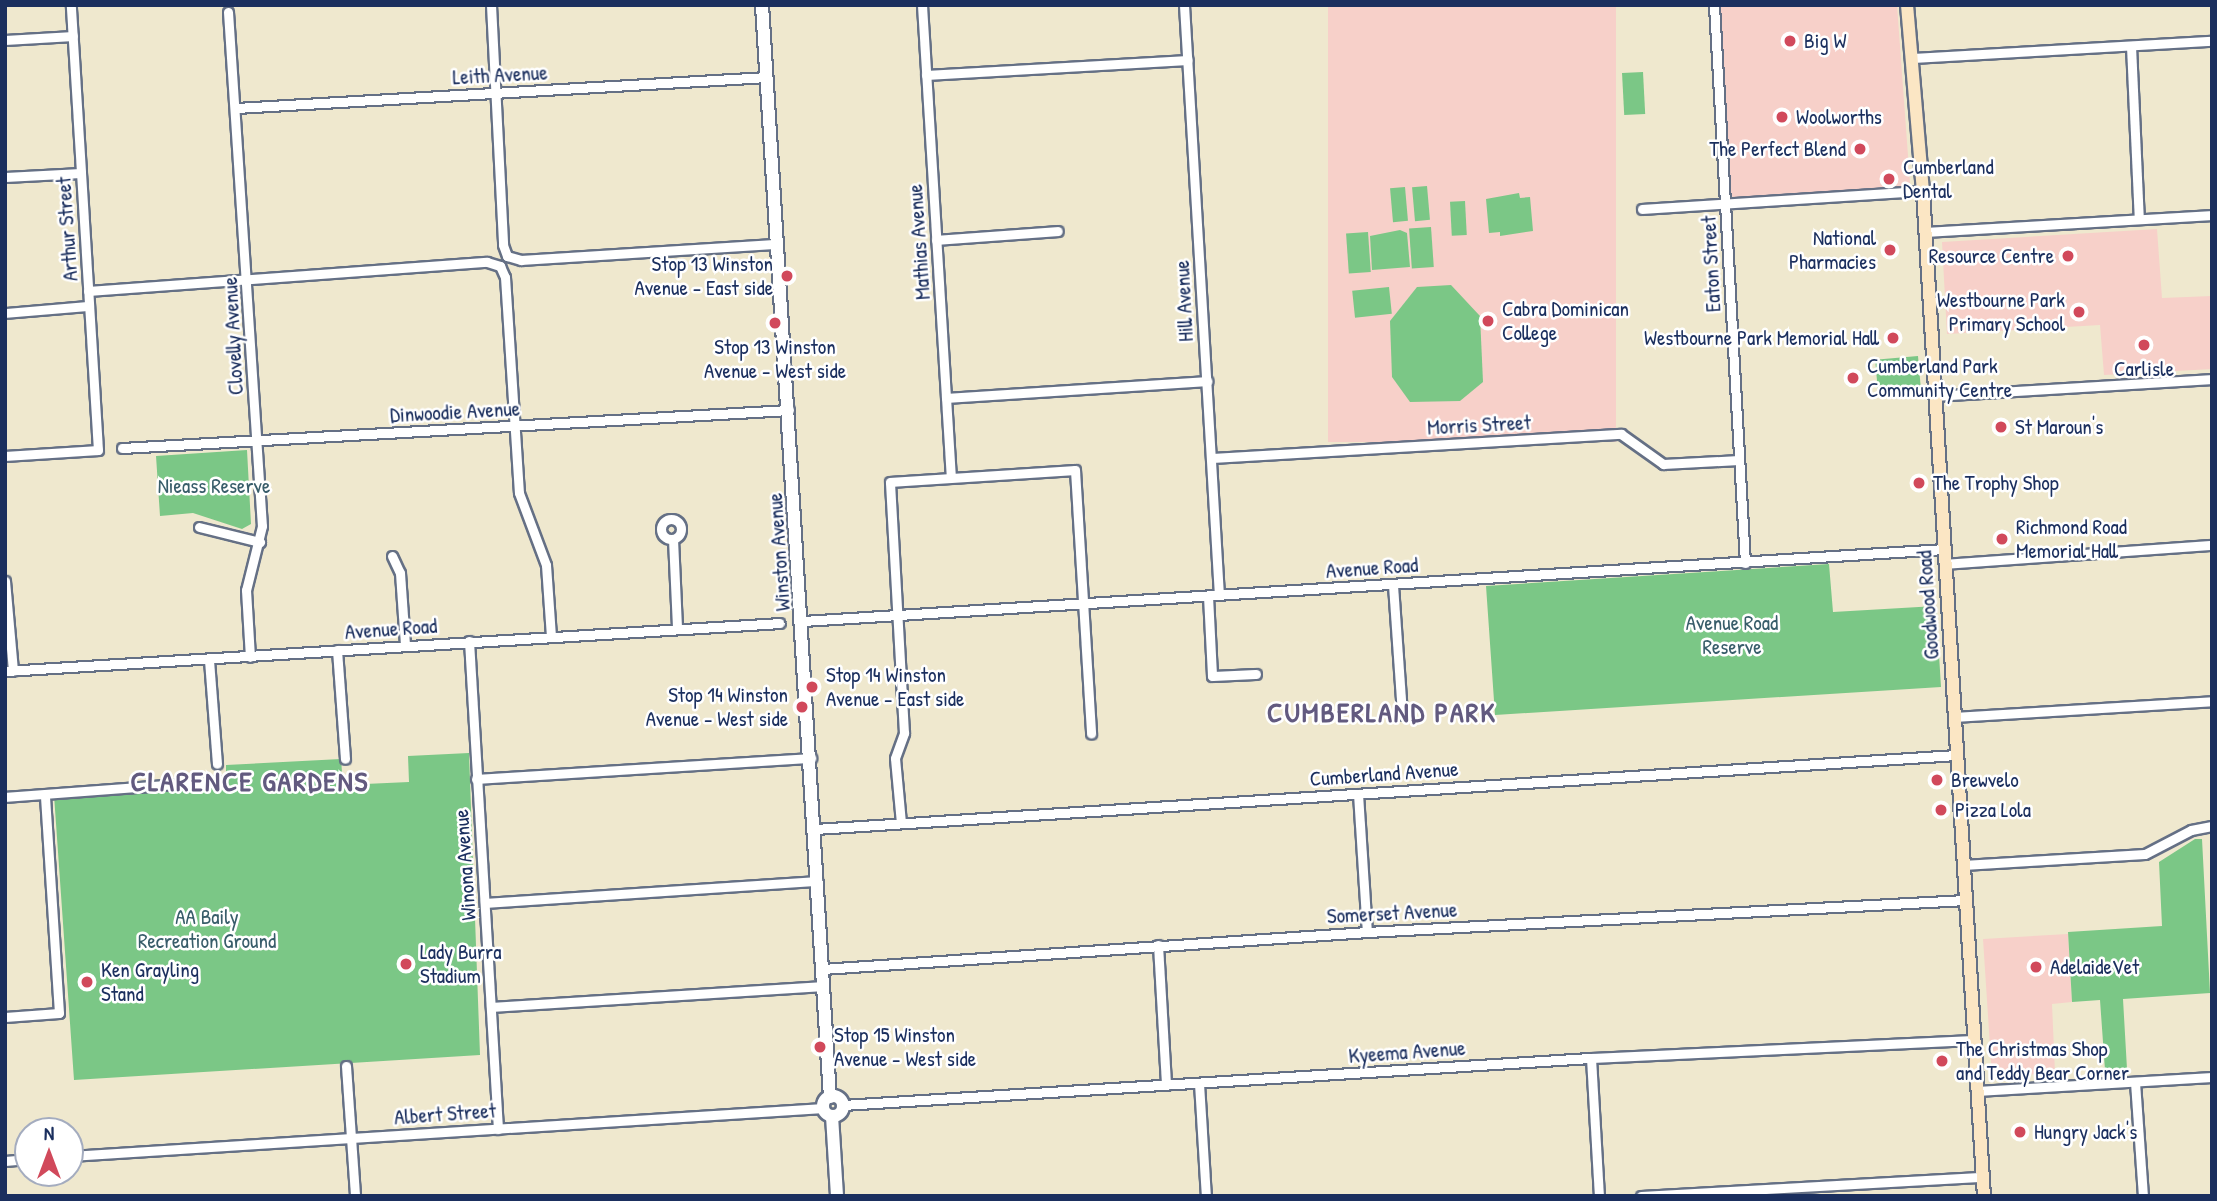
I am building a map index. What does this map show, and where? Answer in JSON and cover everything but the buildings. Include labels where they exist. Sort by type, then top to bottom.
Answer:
[{"type":"main road","name":"Goodwood Road","points":[[1910,8],[1984,1196]]},
{"type":"street","name":"Arthur Street","points":[[5,456],[98,450],[71,5]]},
{"type":"street","points":[[491,5],[503,245],[507,257],[521,261],[778,244]]},
{"type":"street","name":"Winston Avenue","points":[[762,5],[803,621],[828,1107],[837,1196]]},
{"type":"street","name":"Mathias Avenue","points":[[922,5],[951,477]]},
{"type":"street","name":"Hill Avenue","points":[[1184,5],[1219,595]]},
{"type":"street","name":"Eaton Street","points":[[1714,5],[1745,563]]},
{"type":"street","name":"Clovelly Avenue","points":[[228,12],[247,279],[260,542],[246,590],[250,657]]},
{"type":"street","points":[[5,40],[72,36]]},
{"type":"street","points":[[1913,58],[2212,41]]},
{"type":"street","points":[[2131,46],[2139,219]]},
{"type":"street","points":[[926,75],[1188,60]]},
{"type":"street","name":"Leith Avenue","points":[[236,108],[767,77]]},
{"type":"street","points":[[5,177],[81,173]]},
{"type":"street","points":[[1642,209],[1923,191]]},
{"type":"street","points":[[1925,232],[2212,215]]},
{"type":"street","points":[[936,240],[1058,231]]},
{"type":"street","points":[[88,291],[487,262],[500,266],[505,277],[519,493],[546,565],[551,636]]},
{"type":"street","points":[[5,313],[89,306]]},
{"type":"street","points":[[1934,396],[2212,379]]},
{"type":"street","points":[[946,398],[1207,381]]},
{"type":"street","name":"Dinwoodie Avenue","points":[[122,448],[789,410]]},
{"type":"street","name":"Morris Street","points":[[1212,458],[1620,434],[1657,463],[1739,460]]},
{"type":"street","points":[[901,823],[895,758],[905,733],[890,482],[1075,470],[1091,734]]},
{"type":"street","points":[[199,527],[260,542]]},
{"type":"street","points":[[673,539],[677,628]]},
{"type":"street","points":[[1944,564],[1969,560],[2212,545]]},
{"type":"street","name":"Avenue Road","points":[[803,621],[1943,550]]},
{"type":"street","points":[[392,556],[401,573],[405,645]]},
{"type":"street","points":[[5,581],[9,671]]},
{"type":"street","points":[[1393,585],[1402,715]]},
{"type":"street","points":[[1208,596],[1212,676],[1256,674]]},
{"type":"street","name":"Avenue Road","points":[[9,671],[780,623]]},
{"type":"street","name":"Winona Avenue","points":[[469,641],[498,1129]]},
{"type":"street","points":[[337,650],[345,759]]},
{"type":"street","points":[[209,660],[217,764]]},
{"type":"street","points":[[1954,717],[2212,701]]},
{"type":"street","name":"Cumberland Avenue","points":[[815,829],[1956,755]]},
{"type":"street","points":[[476,779],[811,758]]},
{"type":"street","points":[[5,797],[218,781]]},
{"type":"street","points":[[1359,793],[1367,932]]},
{"type":"street","points":[[5,1017],[59,1013],[45,794]]},
{"type":"street","points":[[1963,865],[2145,854],[2191,830],[2212,826]]},
{"type":"street","points":[[485,903],[817,881]]},
{"type":"street","name":"Somerset Avenue","points":[[822,969],[1367,932],[1965,900]]},
{"type":"street","points":[[1158,945],[1166,1085]]},
{"type":"street","points":[[491,1007],[823,986]]},
{"type":"street","name":"Kyeema Avenue","points":[[843,1105],[1591,1058],[1974,1040]]},
{"type":"street","points":[[1591,1058],[1599,1196]]},
{"type":"street","points":[[346,1066],[355,1196]]},
{"type":"street","points":[[1977,1091],[2212,1077]]},
{"type":"street","points":[[2135,1082],[2143,1196]]},
{"type":"street","points":[[1199,1083],[1206,1196]]},
{"type":"street","points":[[828,1107],[843,1105]]},
{"type":"street","name":"Albert Street","points":[[84,1155],[828,1107]]},
{"type":"street","points":[[1641,1196],[1983,1177]]},
{"type":"shaded area","name":"Cabra Dominican College","points":[[1328,5],[1616,5],[1616,442],[1328,442]]},
{"type":"shaded area","points":[[1720,5],[1897,5],[1910,183],[1904,188],[1740,200],[1731,196]]},
{"type":"shaded area","name":"Westbourne Park Primary School","points":[[2157,229],[2162,298],[2212,296],[2212,369],[2104,375],[2100,325],[1947,334],[1942,242]]},
{"type":"shaded area","points":[[2068,934],[2072,1002],[2052,1004],[2055,1073],[1992,1077],[1983,939]]},
{"type":"green space","points":[[1643,72],[1645,114],[1624,115],[1622,73]]},
{"type":"green space","points":[[1427,186],[1430,220],[1415,221],[1412,187]]},
{"type":"green space","points":[[1405,187],[1408,221],[1393,222],[1390,188]]},
{"type":"green space","points":[[1519,193],[1520,198],[1530,197],[1533,231],[1500,236],[1500,232],[1489,233],[1486,199]]},
{"type":"green space","points":[[1465,201],[1467,235],[1452,236],[1450,202]]},
{"type":"green space","points":[[1431,227],[1434,267],[1412,268],[1409,229]]},
{"type":"green space","points":[[1400,230],[1407,233],[1410,267],[1372,270],[1370,236]]},
{"type":"green space","points":[[1368,232],[1371,272],[1349,273],[1346,234]]},
{"type":"green space","points":[[1451,285],[1480,316],[1483,382],[1460,401],[1410,402],[1392,377],[1390,321],[1417,287]]},
{"type":"green space","points":[[1389,287],[1392,314],[1355,318],[1352,291]]},
{"type":"green space","points":[[1918,356],[1921,393],[1878,397],[1875,360]]},
{"type":"green space","name":"Nieass Reserve","points":[[247,450],[251,524],[242,529],[193,513],[160,516],[156,456]]},
{"type":"green space","name":"Avenue Road Reserve","points":[[1829,564],[1833,612],[1936,606],[1941,687],[1495,715],[1486,586]]},
{"type":"green space","name":"AA Baily Recreation Ground","points":[[469,753],[480,1055],[74,1080],[54,795],[226,782],[226,765],[341,759],[343,785],[409,782],[408,756]]},
{"type":"green space","points":[[2195,839],[2202,839],[2210,993],[2123,999],[2127,1069],[2105,1070],[2100,1000],[2072,1002],[2068,932],[2162,926],[2159,862]]},
{"type":"place","name":"Big W","points":[[1790,41]]},
{"type":"place","name":"Woolworths","points":[[1782,117]]},
{"type":"place","name":"The Perfect Blend","points":[[1860,149]]},
{"type":"place","name":"Cumberland Dental","points":[[1889,179]]},
{"type":"place","name":"National Pharmacies","points":[[1890,250]]},
{"type":"place","name":"Resource Centre","points":[[2068,256]]},
{"type":"place","name":"Stop 13 Winston Avenue - East side","points":[[787,276]]},
{"type":"place","name":"Westbourne Park Primary School","points":[[2079,312]]},
{"type":"place","name":"Cabra Dominican College","points":[[1488,321]]},
{"type":"place","name":"Stop 13 Winston Avenue - West side","points":[[775,323]]},
{"type":"place","name":"Westbourne Park Memorial Hall","points":[[1893,338]]},
{"type":"place","name":"Carlisle","points":[[2144,345]]},
{"type":"place","name":"Cumberland Park Community Centre","points":[[1853,378]]},
{"type":"place","name":"St Maroun's","points":[[2001,427]]},
{"type":"place","name":"The Trophy Shop","points":[[1919,483]]},
{"type":"place","name":"Richmond Road Memorial Hall","points":[[2002,539]]},
{"type":"place","name":"Stop 14 Winston Avenue - East side","points":[[812,687]]},
{"type":"place","name":"Stop 14 Winston Avenue - West side","points":[[802,707]]},
{"type":"place","name":"Brewvelo","points":[[1937,780]]},
{"type":"place","name":"Pizza Lola","points":[[1941,810]]},
{"type":"place","name":"Lady Burra Stadium","points":[[406,964]]},
{"type":"place","name":"AdelaideVet","points":[[2036,967]]},
{"type":"place","name":"Ken Grayling Stand","points":[[87,982]]},
{"type":"place","name":"Stop 15 Winston Avenue - West side","points":[[820,1047]]},
{"type":"place","name":"The Christmas Shop and Teddy Bear Corner","points":[[1942,1061]]},
{"type":"place","name":"Hungry Jack's","points":[[2020,1132]]},
{"type":"district","name":"CUMBERLAND PARK","points":[[1382,712]]},
{"type":"district","name":"CLARENCE GARDENS","points":[[250,781]]}]
